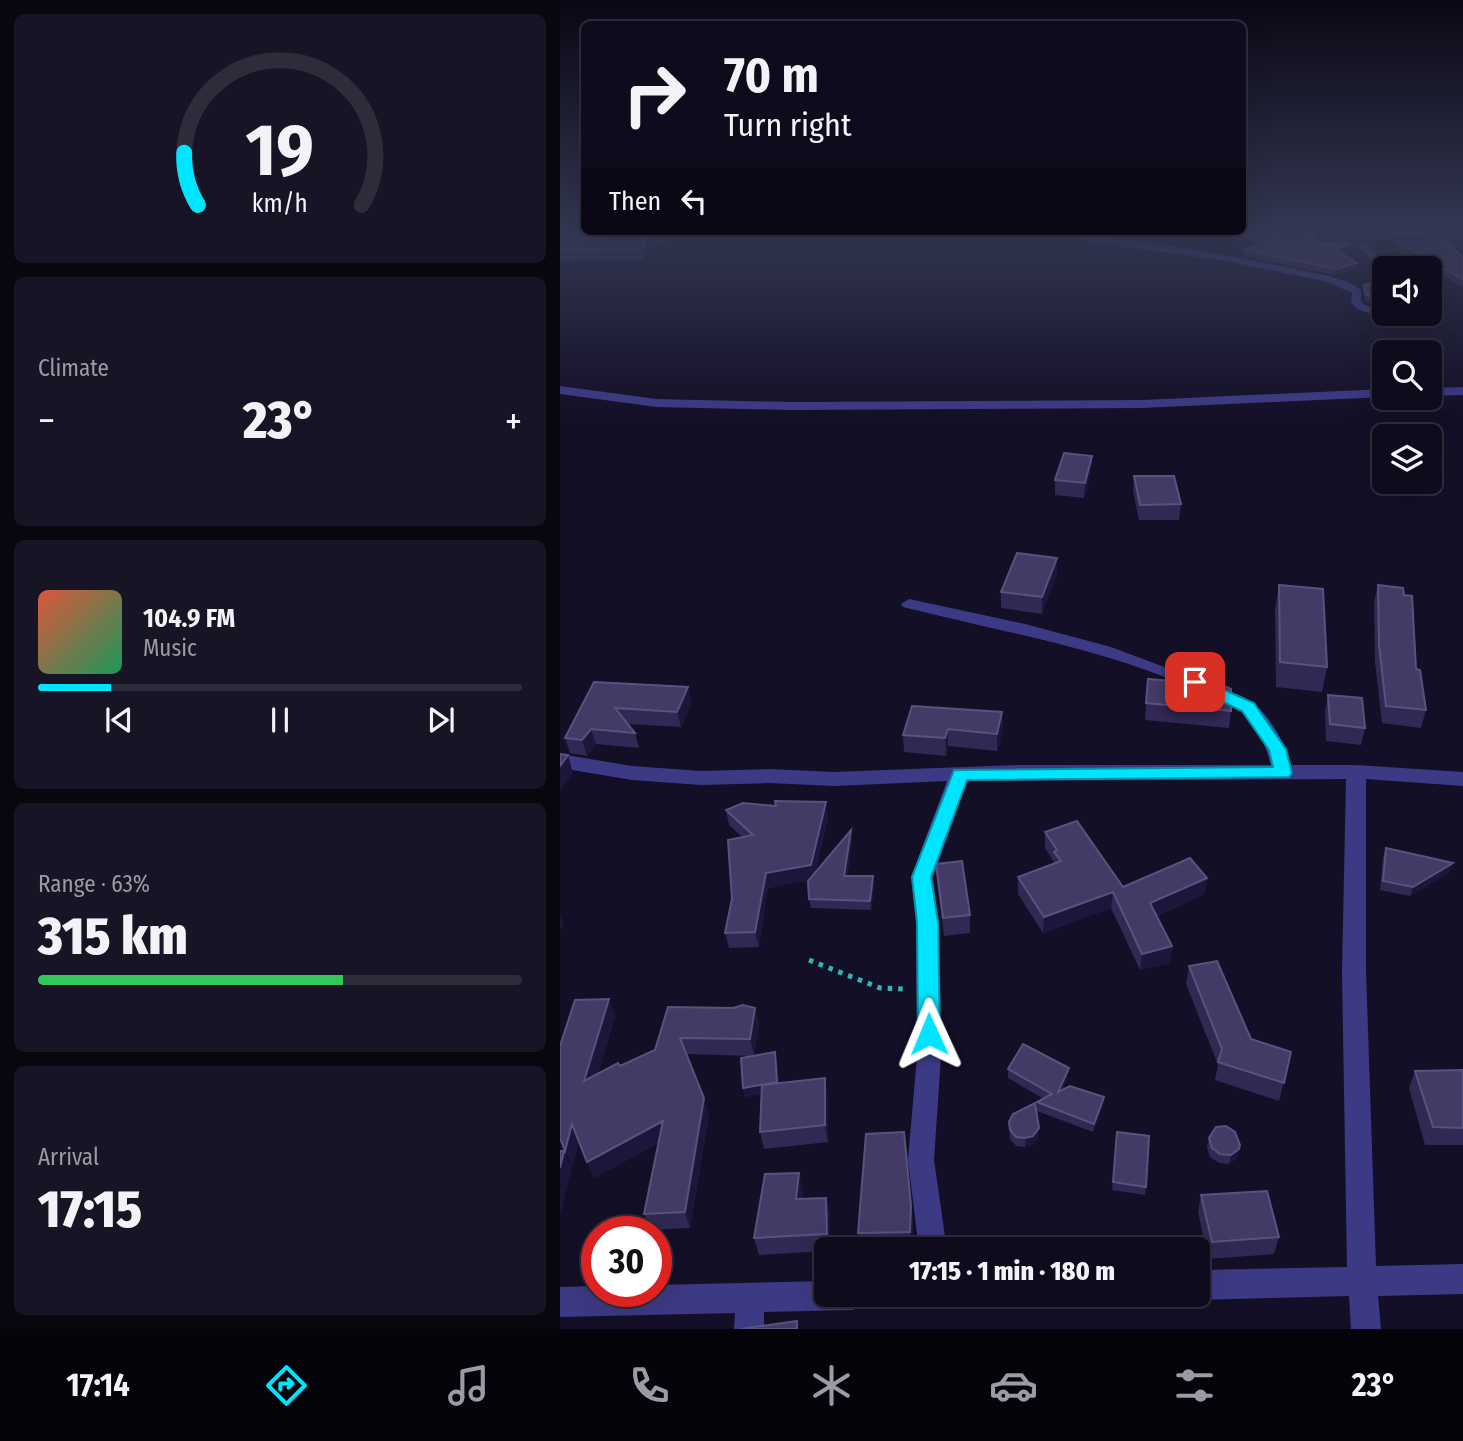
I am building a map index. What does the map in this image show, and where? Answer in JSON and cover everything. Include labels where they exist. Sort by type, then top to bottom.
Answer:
[{"type":"street","points":[[1357,293],[1356,302],[1372,311]]},
{"type":"street","points":[[560,390],[657,403],[791,406],[1142,404],[1372,394]]},
{"type":"street","points":[[1442,392],[1463,391]]},
{"type":"street","points":[[909,604],[1087,646],[1195,682],[1248,707],[1278,749],[1283,773]]},
{"type":"street","points":[[560,761],[632,773],[701,778],[769,776],[834,779],[960,774],[1356,772],[1463,779]]},
{"type":"street","points":[[1356,772],[1354,972],[1362,1280],[1366,1329]]},
{"type":"street","points":[[931,1237],[921,1160],[929,1056],[928,922],[922,877],[960,774]]},
{"type":"street","points":[[1210,1285],[1463,1279]]},
{"type":"street","points":[[560,1302],[814,1296]]},
{"type":"street","points":[[749,1329],[750,1298]]},
{"type":"path","points":[[809,960],[880,988],[929,990]]},
{"type":"building","points":[[1064,453],[1092,456],[1085,483],[1055,480]]},
{"type":"building","points":[[1134,476],[1174,476],[1181,504],[1140,505]]},
{"type":"building","points":[[1017,553],[1057,558],[1042,597],[1001,592]]},
{"type":"building","points":[[1279,585],[1323,589],[1327,667],[1280,662]]},
{"type":"building","points":[[1378,585],[1403,588],[1404,595],[1412,596],[1416,669],[1420,670],[1426,710],[1386,706],[1379,645]]},
{"type":"building","points":[[1148,679],[1222,685],[1231,689],[1231,711],[1146,703]]},
{"type":"building","points":[[594,682],[688,687],[677,712],[615,708],[635,733],[591,729],[582,740],[565,738]]},
{"type":"building","points":[[1328,695],[1362,698],[1365,728],[1330,724]]},
{"type":"building","points":[[912,706],[1002,712],[997,734],[948,729],[945,738],[903,735]]},
{"type":"building","points":[[560,754],[568,755],[560,766]]},
{"type":"building","points":[[775,801],[826,802],[811,865],[766,873],[755,932],[725,933],[732,899],[728,840],[753,835],[726,810],[743,803],[776,806]]},
{"type":"building","points":[[1077,821],[1123,887],[1190,858],[1207,878],[1150,903],[1172,946],[1142,954],[1113,892],[1044,917],[1018,877],[1061,861],[1045,832]]},
{"type":"building","points":[[851,830],[844,876],[873,876],[870,901],[809,899],[808,881]]},
{"type":"building","points":[[1386,848],[1453,863],[1413,887],[1383,881]]},
{"type":"building","points":[[962,861],[970,915],[943,918],[936,864]]},
{"type":"building","points":[[1217,961],[1251,1039],[1291,1052],[1284,1083],[1218,1062],[1222,1049],[1189,966]]},
{"type":"building","points":[[609,999],[584,1081],[618,1063],[620,1066],[655,1050],[668,1007],[733,1008],[743,1005],[755,1008],[750,1039],[680,1038],[704,1098],[685,1212],[644,1214],[663,1121],[587,1162],[572,1124],[565,1151],[560,1138],[560,1046],[575,1000]]},
{"type":"building","points":[[1023,1044],[1069,1068],[1058,1092],[1070,1086],[1104,1097],[1094,1124],[1037,1102],[1052,1094],[1008,1069]]},
{"type":"building","points":[[775,1052],[777,1082],[743,1088],[741,1058]]},
{"type":"building","points":[[1463,1070],[1463,1128],[1433,1127],[1415,1071]]},
{"type":"building","points":[[825,1078],[825,1125],[760,1132],[762,1085]]},
{"type":"building","points":[[1035,1103],[1039,1128],[1033,1136],[1016,1137],[1010,1130],[1009,1122],[1013,1114]]},
{"type":"building","points":[[1226,1126],[1235,1132],[1240,1145],[1231,1155],[1220,1154],[1212,1148],[1209,1138],[1216,1127]]},
{"type":"building","points":[[904,1132],[911,1205],[910,1232],[858,1233],[866,1134]]},
{"type":"building","points":[[1117,1132],[1149,1136],[1146,1187],[1113,1182]]},
{"type":"building","points":[[560,1151],[564,1151],[560,1168]]},
{"type":"building","points":[[799,1173],[796,1199],[826,1198],[827,1234],[754,1238],[765,1174]]},
{"type":"building","points":[[1267,1191],[1279,1237],[1212,1242],[1201,1195]]},
{"type":"building","points":[[797,1321],[797,1329],[740,1329]]},
{"type":"route","points":[[929,1034],[928,922],[922,877],[960,774],[1283,773],[1278,749],[1248,707],[1195,682]]}]
